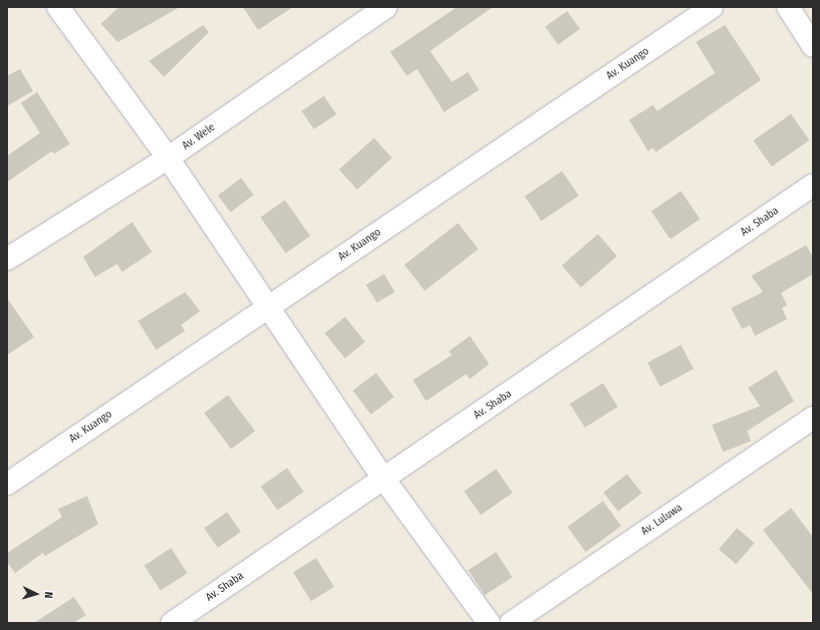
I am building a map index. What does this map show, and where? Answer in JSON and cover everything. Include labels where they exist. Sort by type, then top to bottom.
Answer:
[{"type":"street","points":[[58,7],[168,158],[270,306],[384,479],[489,623]]},
{"type":"street","name":"Av. Wele","points":[[7,259],[168,158],[386,7]]},
{"type":"street","name":"Av. Kuango","points":[[7,484],[712,7]]},
{"type":"street","points":[[788,7],[813,46]]},
{"type":"street","name":"Av. Shaba","points":[[172,623],[813,186]]},
{"type":"street","name":"Av. Luluwa","points":[[511,623],[813,418]]},
{"type":"building","points":[[119,7],[180,7],[118,42],[101,24]]},
{"type":"building","points":[[243,7],[293,7],[258,30]]},
{"type":"building","points":[[457,7],[493,7],[430,51],[452,82],[468,72],[479,90],[444,112],[417,69],[407,76],[390,52]]},
{"type":"building","points":[[567,11],[580,29],[558,45],[545,27]]},
{"type":"building","points":[[203,25],[209,32],[164,77],[149,61]]},
{"type":"building","points":[[725,25],[761,80],[656,152],[653,148],[648,151],[629,120],[653,105],[657,111],[715,73],[696,42]]},
{"type":"building","points":[[20,69],[33,91],[7,106],[7,76]]},
{"type":"building","points":[[37,92],[70,144],[54,154],[52,151],[7,182],[7,156],[40,133],[21,103]]},
{"type":"building","points":[[324,96],[336,114],[314,129],[302,111]]},
{"type":"building","points":[[791,114],[809,140],[772,167],[753,140]]},
{"type":"building","points":[[374,138],[392,158],[357,190],[339,169]]},
{"type":"building","points":[[562,171],[579,196],[541,221],[525,196]]},
{"type":"building","points":[[241,178],[254,195],[230,212],[218,195]]},
{"type":"building","points":[[681,191],[700,219],[670,239],[651,211]]},
{"type":"building","points":[[285,200],[310,236],[286,253],[260,217]]},
{"type":"building","points":[[132,222],[152,252],[122,272],[117,264],[95,277],[83,257]]},
{"type":"building","points":[[458,223],[478,249],[425,291],[404,265]]},
{"type":"building","points":[[598,234],[617,256],[581,287],[562,265]]},
{"type":"building","points":[[806,245],[813,257],[813,274],[781,293],[787,305],[782,308],[787,319],[755,336],[750,325],[742,329],[731,308],[763,292],[751,276]]},
{"type":"building","points":[[384,274],[395,292],[377,303],[366,285]]},
{"type":"building","points":[[185,292],[200,311],[181,325],[185,331],[156,350],[138,321]]},
{"type":"building","points":[[7,298],[34,337],[7,355]]},
{"type":"building","points":[[345,317],[365,342],[345,358],[325,333]]},
{"type":"building","points":[[470,336],[489,364],[470,379],[466,374],[426,401],[413,380],[452,355],[449,351]]},
{"type":"building","points":[[681,345],[694,369],[660,387],[647,363]]},
{"type":"building","points":[[776,370],[794,401],[747,431],[751,441],[723,452],[712,425],[760,406],[748,388]]},
{"type":"building","points":[[376,373],[394,397],[371,414],[353,390]]},
{"type":"building","points":[[603,383],[618,407],[585,427],[570,404]]},
{"type":"building","points":[[228,395],[255,431],[231,449],[204,413]]},
{"type":"building","points":[[287,468],[304,492],[277,510],[261,486]]},
{"type":"building","points":[[496,469],[513,493],[481,515],[464,491]]},
{"type":"building","points":[[627,474],[642,493],[618,511],[603,492]]},
{"type":"building","points":[[87,496],[98,524],[45,556],[43,553],[15,573],[7,562],[7,553],[62,517],[58,509]]},
{"type":"building","points":[[603,501],[621,526],[586,552],[567,527]]},
{"type":"building","points":[[791,508],[813,537],[813,594],[763,530]]},
{"type":"building","points":[[227,512],[241,532],[218,548],[204,528]]},
{"type":"building","points":[[737,528],[754,543],[736,564],[719,549]]},
{"type":"building","points":[[171,548],[187,573],[161,591],[144,565]]},
{"type":"building","points":[[496,552],[512,577],[485,595],[468,570]]},
{"type":"building","points":[[316,558],[334,587],[311,601],[293,572]]},
{"type":"building","points":[[74,597],[86,615],[73,623],[34,623]]}]
